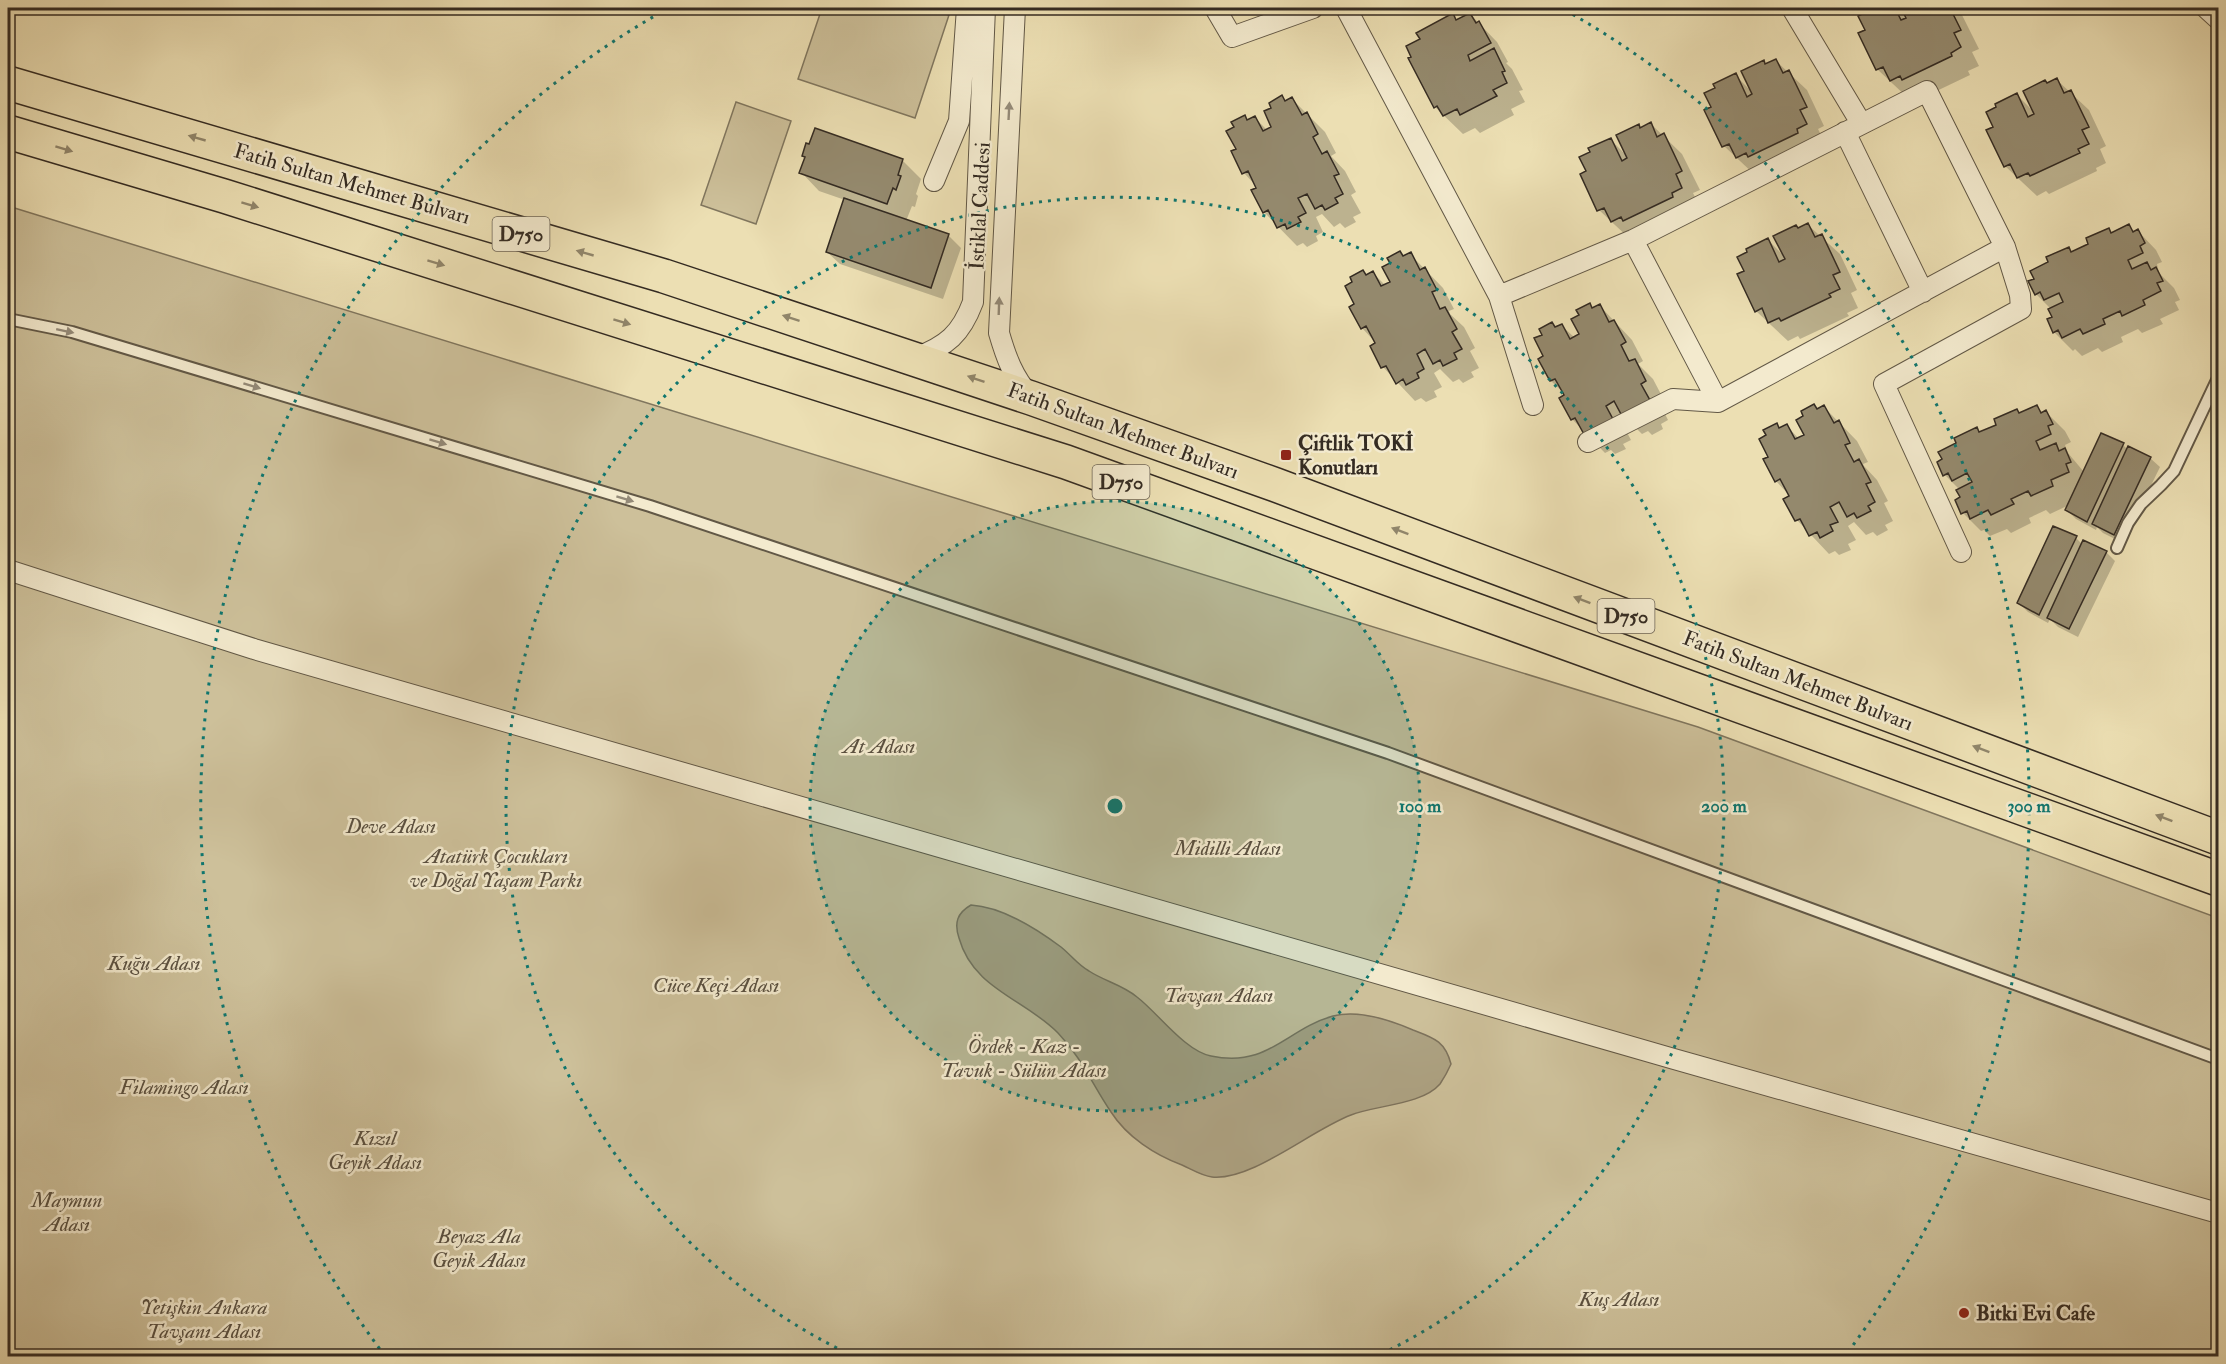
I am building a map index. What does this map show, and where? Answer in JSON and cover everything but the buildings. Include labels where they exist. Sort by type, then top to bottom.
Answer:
[{"type":"highway","name":"Fatih Sultan Mehmet Bulvarı","points":[[8,83],[664,276],[915,358],[1276,485],[2218,838]]},
{"type":"highway","name":"Fatih Sultan Mehmet Bulvarı","points":[[8,132],[224,196],[1066,462],[2218,879]]},
{"type":"street","points":[[933,181],[959,121],[967,8]]},
{"type":"street","name":"İstiklal Caddesi","points":[[915,358],[942,347],[956,334],[967,319],[973,302],[985,8]]},
{"type":"street","name":"İstiklal Caddesi","points":[[1015,8],[999,333],[1010,367],[1017,381],[1031,398]]},
{"type":"street","points":[[1215,8],[1232,37],[1313,8]]},
{"type":"street","points":[[1346,8],[1499,296],[1533,405]]},
{"type":"street","points":[[1792,8],[1853,128],[1923,292]]},
{"type":"street","points":[[2206,8],[2218,19]]},
{"type":"street","points":[[1499,296],[1633,240],[1927,91],[2006,247],[2020,295],[2021,309],[1884,384],[1961,552]]},
{"type":"street","points":[[1633,240],[1718,402]]},
{"type":"street","points":[[1588,442],[1673,399],[1718,402],[2006,247]]},
{"type":"street","points":[[8,570],[254,649],[1674,1059],[2218,1213]]},
{"type":"lane","points":[[8,319],[72,332],[650,506],[1388,753],[2218,1059]]},
{"type":"lane","points":[[2117,548],[2128,523],[2141,504],[2174,471],[2218,378]]},
{"type":"green space","points":[[822,8],[928,8],[949,15],[915,118],[798,79]]},
{"type":"green space","points":[[736,102],[791,121],[756,224],[701,205]]},
{"type":"green space","name":"Atatürk Çocukları ve Doğal Yaşam Parkı","points":[[8,206],[1698,727],[2218,918],[2218,1356],[8,1356]]},
{"type":"shaded area","points":[[971,905],[1007,914],[1041,933],[1061,947],[1085,969],[1132,993],[1191,1047],[1201,1053],[1231,1058],[1248,1057],[1263,1052],[1317,1022],[1333,1016],[1353,1014],[1384,1019],[1433,1038],[1442,1045],[1451,1064],[1440,1084],[1422,1096],[1351,1115],[1245,1171],[1228,1176],[1204,1175],[1162,1156],[1133,1137],[1104,1102],[1080,1062],[1058,1033],[1045,1021],[1001,992],[976,970],[966,955],[957,928],[960,915]]},
{"type":"place","name":"Çiftlik TOKİ Konutları","points":[[1286,455]]},
{"type":"place","name":"Bitki Evi Cafe","points":[[1964,1313]]},
{"type":"park label","name":"At Adası","points":[[879,746]]},
{"type":"park label","name":"Deve Adası","points":[[391,826]]},
{"type":"park label","name":"Midilli Adası","points":[[1228,848]]},
{"type":"park label","name":"Kuğu Adası","points":[[154,963]]},
{"type":"park label","name":"Cüce Keçi Adası","points":[[716,985]]},
{"type":"park label","name":"Tavşan Adası","points":[[1219,995]]},
{"type":"park label","name":"Ördek - Kaz - Tavuk - Sülün Adası","points":[[1024,1058]]},
{"type":"park label","name":"Filamingo Adası","points":[[184,1087]]},
{"type":"park label","name":"Kızıl Geyik Adası","points":[[375,1150]]},
{"type":"park label","name":"Maymun Adası","points":[[67,1212]]},
{"type":"park label","name":"Beyaz Ala Geyik Adası","points":[[479,1248]]},
{"type":"park label","name":"Kuş Adası","points":[[1619,1299]]},
{"type":"park label","name":"Yetişkin Ankara Tavşanı Adası","points":[[204,1319]]}]
